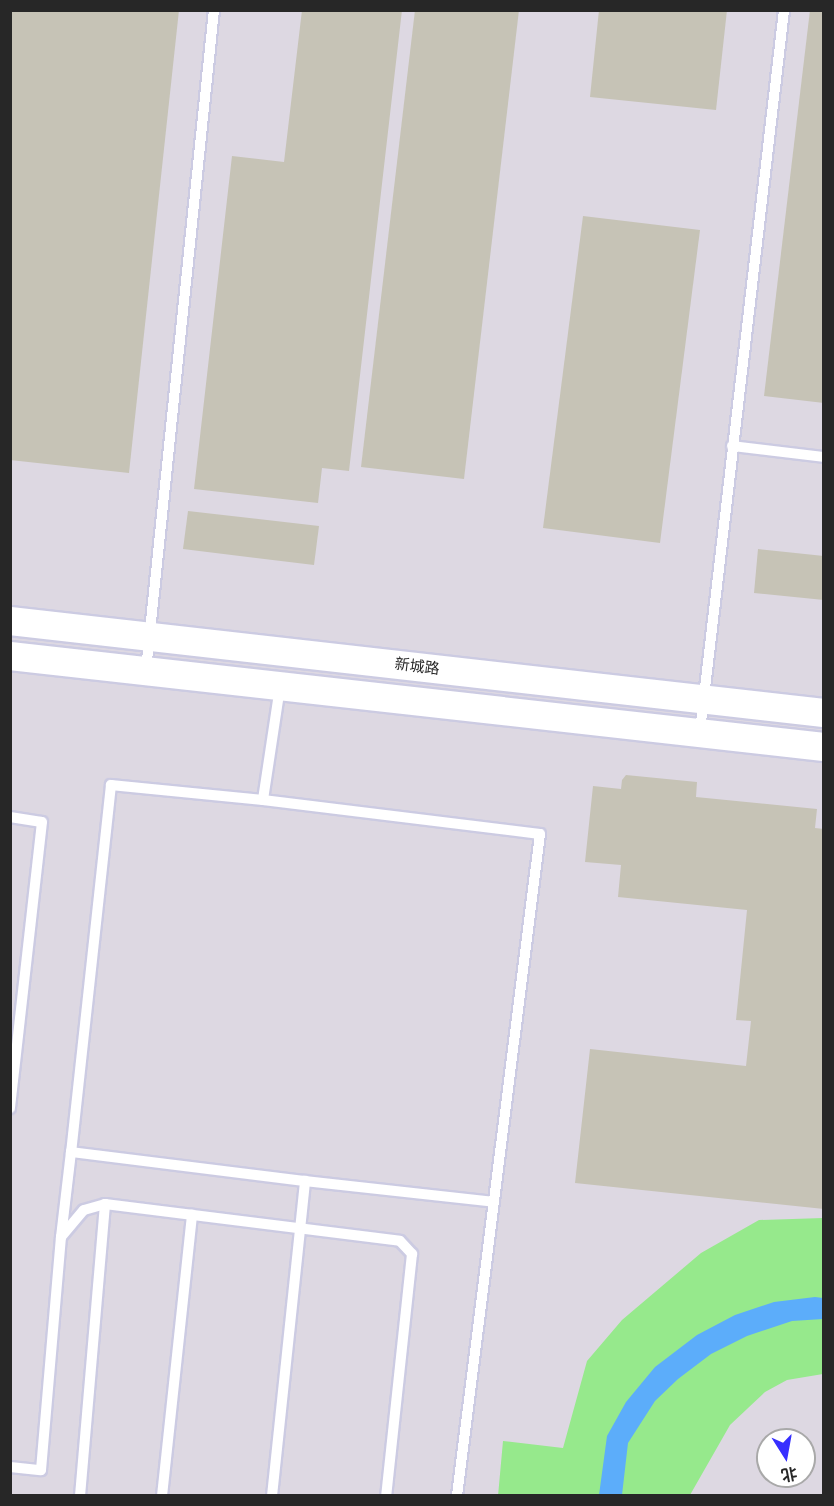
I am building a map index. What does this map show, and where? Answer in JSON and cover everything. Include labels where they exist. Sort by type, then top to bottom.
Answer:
[{"type":"street","name":"新城路","points":[[10,621],[824,713]]},
{"type":"street","points":[[10,656],[824,747]]},
{"type":"lane","points":[[146,670],[214,10]]},
{"type":"lane","points":[[699,734],[784,10]]},
{"type":"lane","points":[[732,446],[824,457]]},
{"type":"lane","points":[[263,800],[280,686]]},
{"type":"lane","points":[[10,1467],[41,1470],[61,1238],[111,785],[263,800],[540,834],[458,1496]]},
{"type":"lane","points":[[10,817],[42,822],[10,1108]]},
{"type":"lane","points":[[71,1152],[494,1202]]},
{"type":"lane","points":[[272,1496],[305,1181]]},
{"type":"lane","points":[[61,1238],[84,1210],[105,1204],[400,1241],[412,1254],[386,1496]]},
{"type":"lane","points":[[80,1496],[105,1204]]},
{"type":"lane","points":[[162,1496],[192,1215]]},
{"type":"shaded area","points":[[10,11],[823,11],[823,1495],[11,1495]]},
{"type":"green space","points":[[823,1218],[823,1374],[787,1380],[765,1392],[730,1425],[690,1495],[498,1496],[503,1441],[563,1448],[587,1361],[622,1320],[701,1253],[759,1220]]},
{"type":"water","points":[[823,1298],[823,1319],[792,1321],[747,1336],[711,1354],[678,1379],[655,1401],[628,1443],[622,1495],[599,1495],[607,1436],[626,1402],[655,1367],[697,1335],[735,1315],[774,1302]]},
{"type":"building","points":[[10,10],[179,10],[129,473],[10,460]]},
{"type":"building","points":[[302,10],[402,10],[349,471],[322,468],[318,503],[194,489],[232,156],[284,162]]},
{"type":"building","points":[[415,10],[519,10],[464,479],[361,467]]},
{"type":"building","points":[[599,10],[727,10],[716,110],[590,97]]},
{"type":"building","points":[[810,10],[824,10],[824,403],[764,396]]},
{"type":"building","points":[[583,216],[700,230],[660,543],[543,528]]},
{"type":"building","points":[[188,511],[319,526],[314,565],[183,549]]},
{"type":"building","points":[[758,549],[824,556],[824,600],[754,593]]},
{"type":"building","points":[[626,775],[697,782],[696,797],[817,809],[815,828],[824,829],[824,1209],[575,1183],[590,1049],[746,1066],[751,1021],[736,1020],[747,910],[618,897],[621,865],[585,862],[593,786],[621,789],[622,780]]}]
